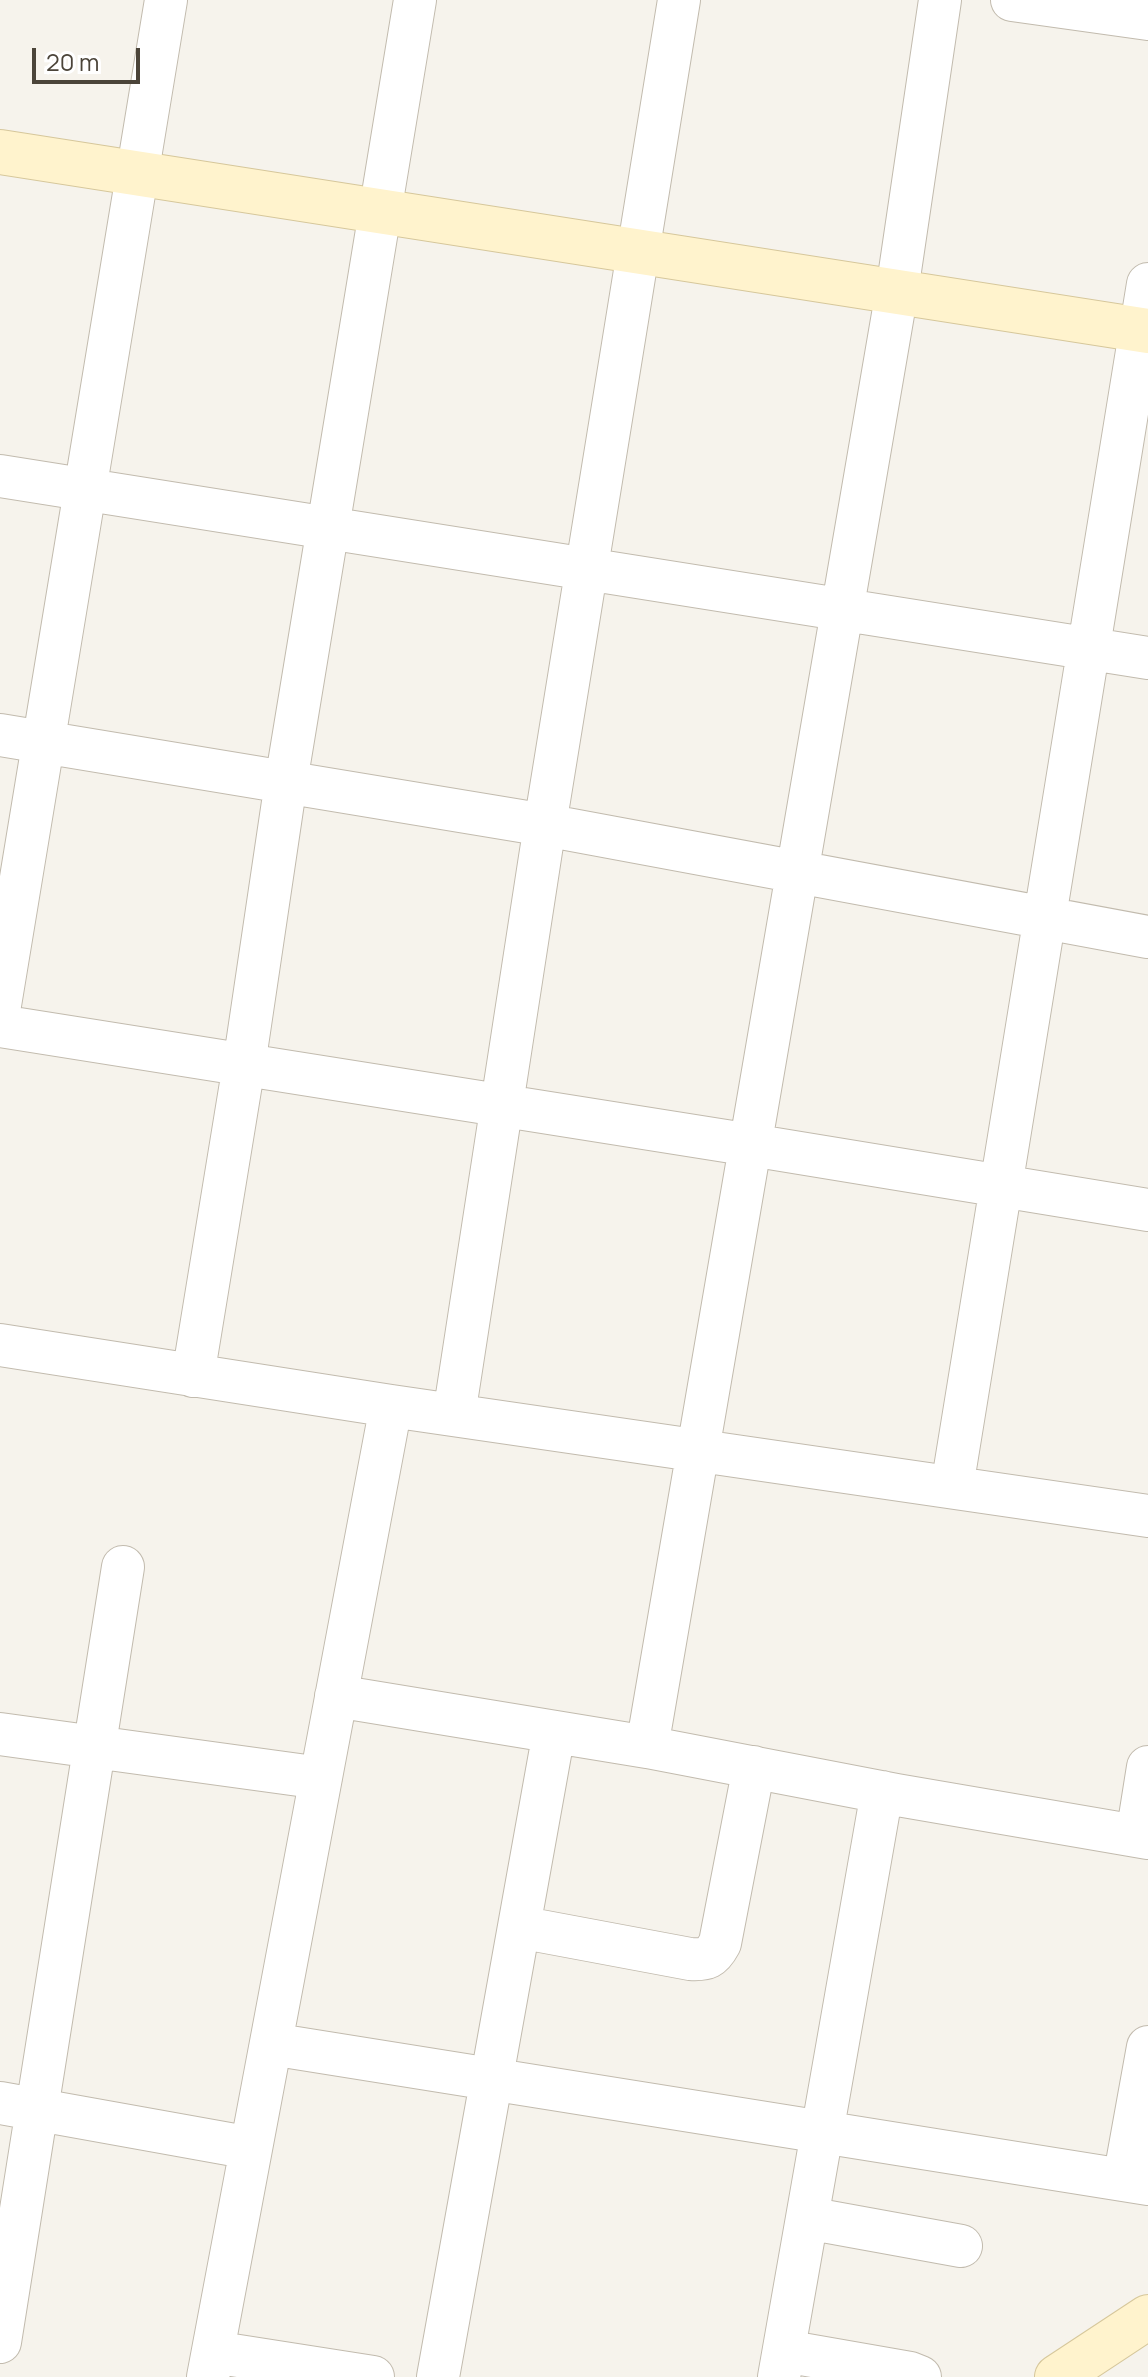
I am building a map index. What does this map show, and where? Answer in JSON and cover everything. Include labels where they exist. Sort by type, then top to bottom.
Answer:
[{"type":"main road","points":[[0,152],[1144,330]]},
{"type":"main road","points":[[1057,2377],[1148,2317]]},
{"type":"street","points":[[0,1005],[166,0]]},
{"type":"street","points":[[193,1376],[286,782],[415,0]]},
{"type":"street","points":[[454,1415],[545,825],[679,0]]},
{"type":"street","points":[[647,1747],[897,291],[940,0]]},
{"type":"street","points":[[1012,0],[1148,19]]},
{"type":"street","points":[[952,1487],[1088,649],[1144,330],[1148,284]]},
{"type":"street","points":[[0,476],[1148,658]]},
{"type":"street","points":[[0,735],[545,825],[1148,937]]},
{"type":"street","points":[[0,1026],[1148,1210]]},
{"type":"street","points":[[0,1345],[391,1406],[1148,1516]]},
{"type":"street","points":[[373,2377],[211,2364],[391,1406]]},
{"type":"street","points":[[0,2342],[18,2106],[95,1747],[123,1567]]},
{"type":"street","points":[[336,1696],[647,1747],[1143,1837],[1148,1767]]},
{"type":"street","points":[[438,2377],[554,1732]]},
{"type":"street","points":[[0,1734],[321,1778]]},
{"type":"street","points":[[519,1927],[690,1959],[705,1960],[713,1956],[720,1943],[754,1767]]},
{"type":"street","points":[[882,1792],[781,2364],[910,2373],[920,2377]]},
{"type":"street","points":[[271,2044],[1136,2182],[1148,2047]]},
{"type":"street","points":[[18,2106],[251,2148]]},
{"type":"street","points":[[807,2218],[961,2246]]}]
